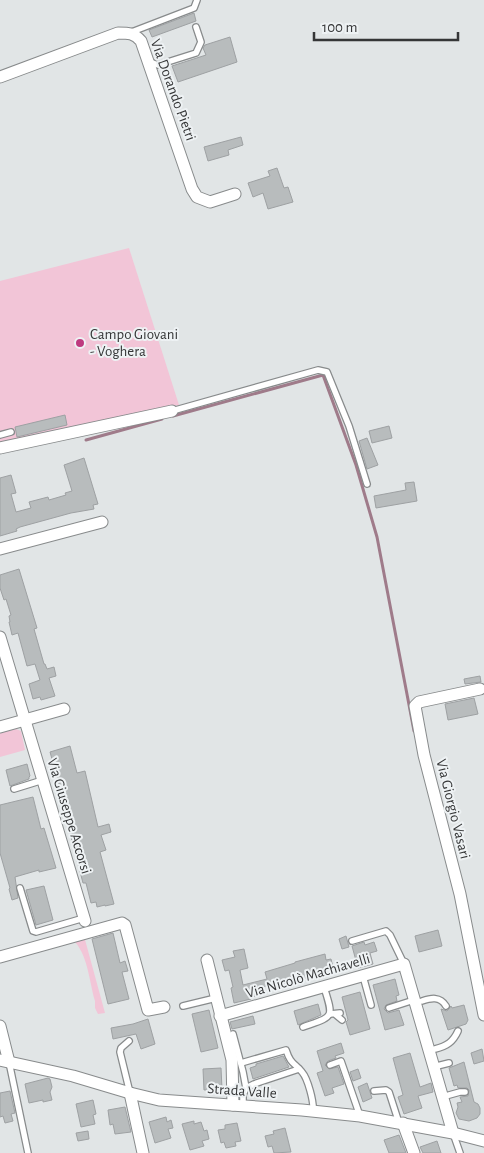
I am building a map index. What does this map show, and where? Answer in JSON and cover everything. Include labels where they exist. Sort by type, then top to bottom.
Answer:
[{"type":"street","name":"Via Dorando Pietri","points":[[0,77],[118,33],[130,32],[141,41],[192,188],[197,197],[210,202],[235,194]]},
{"type":"street","points":[[0,448],[172,411]]},
{"type":"street","points":[[0,549],[102,522]]},
{"type":"street","name":"Via Giuseppe Accorsi","points":[[0,637],[84,919]]},
{"type":"street","name":"Via Giorgio Vasari","points":[[480,689],[418,702],[416,706],[424,755],[460,894],[484,1015]]},
{"type":"street","points":[[0,727],[64,709]]},
{"type":"street","points":[[0,957],[122,923],[126,925],[148,1010],[164,1007]]},
{"type":"street","points":[[207,960],[232,1060],[238,1105]]},
{"type":"street","points":[[404,964],[421,1002],[433,1050],[434,1067],[453,1133]]},
{"type":"street","name":"Via Nicolò Machiavelli","points":[[220,1016],[404,964]]},
{"type":"street","points":[[0,1026],[4,1061]]},
{"type":"street","name":"Strada Valle","points":[[4,1061],[72,1076],[159,1100],[360,1116],[453,1133],[484,1141]]},
{"type":"street","points":[[130,1093],[143,1153]]},
{"type":"street","points":[[401,1123],[414,1153]]},
{"type":"lane","points":[[130,32],[194,8],[197,0]]},
{"type":"lane","points":[[148,62],[158,65],[196,53],[201,42],[196,27]]},
{"type":"lane","points":[[172,411],[309,372],[318,370],[327,372],[349,426],[366,484]]},
{"type":"lane","points":[[0,435],[11,432]]},
{"type":"lane","points":[[14,789],[43,780]]},
{"type":"lane","points":[[20,888],[33,931],[36,932],[84,919]]},
{"type":"lane","points":[[352,941],[386,931],[390,934],[404,964]]},
{"type":"lane","points":[[363,976],[371,1005]]},
{"type":"lane","points":[[303,1027],[337,1016],[331,1010],[324,987]]},
{"type":"lane","points":[[183,1006],[216,998]]},
{"type":"lane","points":[[389,1008],[438,999],[443,1001],[446,1006]]},
{"type":"lane","points":[[433,1050],[451,1043],[458,1031]]},
{"type":"lane","points":[[233,1034],[246,1088],[238,1105]]},
{"type":"lane","points":[[129,1041],[121,1048],[120,1052],[130,1093]]},
{"type":"lane","points":[[241,1063],[286,1050],[290,1062],[302,1072],[306,1080],[314,1105],[313,1111]]},
{"type":"lane","points":[[4,1061],[28,1153]]},
{"type":"lane","points":[[330,1065],[341,1061],[360,1116]]},
{"type":"lane","points":[[434,1067],[450,1063]]},
{"type":"lane","points":[[246,1088],[299,1069]]},
{"type":"lane","points":[[374,1091],[386,1090],[389,1092],[401,1123]]},
{"type":"lane","points":[[442,1097],[464,1092]]},
{"type":"lane","points":[[453,1133],[460,1153]]},
{"type":"shaded area","name":"Campo Giovani - Voghera","points":[[129,248],[179,405],[0,445],[0,281]]},
{"type":"shaded area","points":[[16,729],[21,731],[25,750],[0,757],[0,733]]},
{"type":"shaded area","points":[[84,936],[105,1013],[98,1014],[95,1008],[85,959],[72,939]]},
{"type":"building","points":[[194,13],[196,21],[152,37],[149,30]]},
{"type":"building","points":[[230,37],[237,62],[178,82],[172,66],[206,55],[203,48],[205,45]]},
{"type":"building","points":[[241,137],[243,145],[228,150],[229,155],[208,161],[204,147]]},
{"type":"building","points":[[277,168],[284,188],[288,187],[293,202],[268,209],[263,193],[253,197],[248,183],[270,176],[268,171]]},
{"type":"building","points":[[65,415],[67,425],[17,437],[15,427]]},
{"type":"building","points":[[389,426],[392,438],[372,443],[369,431]]},
{"type":"building","points":[[367,438],[378,465],[367,469],[359,441]]},
{"type":"building","points":[[84,458],[98,504],[93,505],[94,509],[71,513],[20,527],[16,529],[17,531],[0,536],[0,478],[11,475],[16,493],[11,494],[16,512],[31,508],[29,502],[48,497],[49,500],[66,495],[65,493],[72,491],[64,465]]},
{"type":"building","points":[[414,482],[417,501],[376,508],[374,496],[406,490],[405,483]]},
{"type":"building","points":[[19,569],[37,628],[34,629],[44,664],[47,669],[54,667],[56,676],[49,678],[55,696],[41,700],[40,697],[33,699],[29,684],[40,680],[35,664],[27,666],[18,633],[12,635],[9,622],[9,616],[11,615],[0,588],[0,575]]},
{"type":"building","points":[[480,676],[481,682],[465,684],[464,679]]},
{"type":"building","points":[[474,698],[478,714],[448,720],[445,704]]},
{"type":"building","points":[[70,746],[77,773],[85,771],[98,827],[109,824],[111,832],[101,835],[106,850],[100,852],[114,904],[97,907],[96,902],[91,903],[86,883],[83,883],[60,787],[55,769],[53,769],[50,760],[52,759],[50,752]]},
{"type":"building","points":[[27,764],[29,779],[10,786],[6,770]]},
{"type":"building","points":[[33,797],[41,829],[44,828],[56,868],[39,872],[39,870],[15,877],[18,898],[12,900],[0,853],[0,805]]},
{"type":"building","points":[[44,886],[53,920],[36,925],[26,890]]},
{"type":"building","points":[[438,930],[442,946],[419,952],[415,936]]},
{"type":"building","points":[[113,933],[120,963],[125,961],[128,971],[122,972],[129,999],[108,1004],[92,939]]},
{"type":"building","points":[[346,936],[349,947],[342,949],[339,939]]},
{"type":"building","points":[[364,942],[365,945],[374,942],[377,951],[370,953],[373,964],[358,968],[352,946]]},
{"type":"building","points":[[244,949],[248,968],[240,970],[243,985],[267,979],[265,972],[325,954],[326,960],[331,959],[333,967],[323,970],[324,973],[259,988],[260,992],[255,993],[256,996],[251,997],[251,999],[234,1003],[229,970],[225,971],[222,960],[235,957],[233,951]]},
{"type":"building","points":[[395,979],[399,995],[396,996],[397,1001],[386,1005],[384,1009],[388,1013],[399,1010],[404,1025],[385,1030],[373,985]]},
{"type":"building","points":[[360,992],[370,1029],[350,1035],[342,997]]},
{"type":"building","points":[[318,1004],[321,1015],[298,1025],[294,1011]]},
{"type":"building","points":[[464,1005],[468,1020],[466,1024],[448,1030],[441,1009],[447,1011],[451,1006],[452,1008]]},
{"type":"building","points":[[209,1010],[218,1048],[201,1052],[192,1014]]},
{"type":"building","points":[[253,1016],[255,1024],[232,1029],[230,1022]]},
{"type":"building","points":[[148,1019],[155,1044],[141,1049],[136,1034],[113,1039],[111,1028]]},
{"type":"building","points":[[341,1043],[344,1053],[335,1056],[336,1058],[328,1061],[325,1065],[329,1069],[338,1067],[344,1084],[332,1088],[334,1093],[325,1096],[317,1073],[323,1071],[317,1051]]},
{"type":"building","points":[[482,1049],[484,1061],[474,1064],[471,1053]]},
{"type":"building","points":[[410,1053],[420,1087],[431,1083],[433,1092],[418,1096],[422,1108],[404,1114],[398,1097],[403,1095],[393,1058]]},
{"type":"building","points":[[283,1056],[289,1067],[253,1079],[250,1068],[256,1066],[256,1064]]},
{"type":"building","points":[[464,1062],[474,1102],[480,1108],[480,1114],[477,1118],[469,1121],[459,1119],[456,1113],[457,1103],[462,1102],[460,1097],[468,1096],[469,1090],[467,1088],[458,1088],[457,1085],[454,1086],[449,1068]]},
{"type":"building","points":[[221,1068],[222,1089],[204,1090],[203,1069]]},
{"type":"building","points":[[358,1069],[361,1078],[353,1081],[350,1072]]},
{"type":"building","points":[[48,1078],[52,1087],[50,1092],[52,1100],[29,1103],[25,1084]]},
{"type":"building","points":[[367,1083],[372,1098],[363,1102],[358,1087]]},
{"type":"building","points":[[10,1091],[15,1113],[11,1114],[13,1121],[5,1123],[3,1116],[0,1117],[0,1093]]},
{"type":"building","points":[[93,1100],[96,1114],[93,1115],[95,1124],[81,1127],[76,1104]]},
{"type":"building","points":[[125,1107],[131,1132],[115,1134],[113,1124],[110,1125],[108,1110]]},
{"type":"building","points":[[166,1117],[167,1122],[171,1120],[173,1128],[168,1129],[171,1138],[155,1143],[149,1122]]},
{"type":"building","points":[[194,1121],[194,1124],[201,1122],[204,1131],[207,1130],[209,1139],[202,1141],[204,1146],[190,1150],[182,1124]]},
{"type":"building","points":[[237,1123],[241,1141],[235,1142],[236,1146],[226,1148],[224,1142],[221,1143],[218,1130],[225,1129],[225,1125]]},
{"type":"building","points":[[285,1128],[291,1152],[274,1153],[272,1146],[268,1147],[265,1136],[274,1134],[273,1131]]},
{"type":"building","points":[[88,1131],[89,1139],[78,1141],[76,1133]]},
{"type":"building","points":[[399,1135],[406,1153],[389,1153],[384,1140]]},
{"type":"building","points":[[437,1141],[441,1153],[423,1153],[420,1147]]},
{"type":"waterway","points":[[173,416],[323,375],[356,465],[377,537],[414,731]]},
{"type":"waterway","points":[[86,440],[162,419]]},
{"type":"place","name":"Campo Giovani - Voghera","points":[[80,343]]}]
